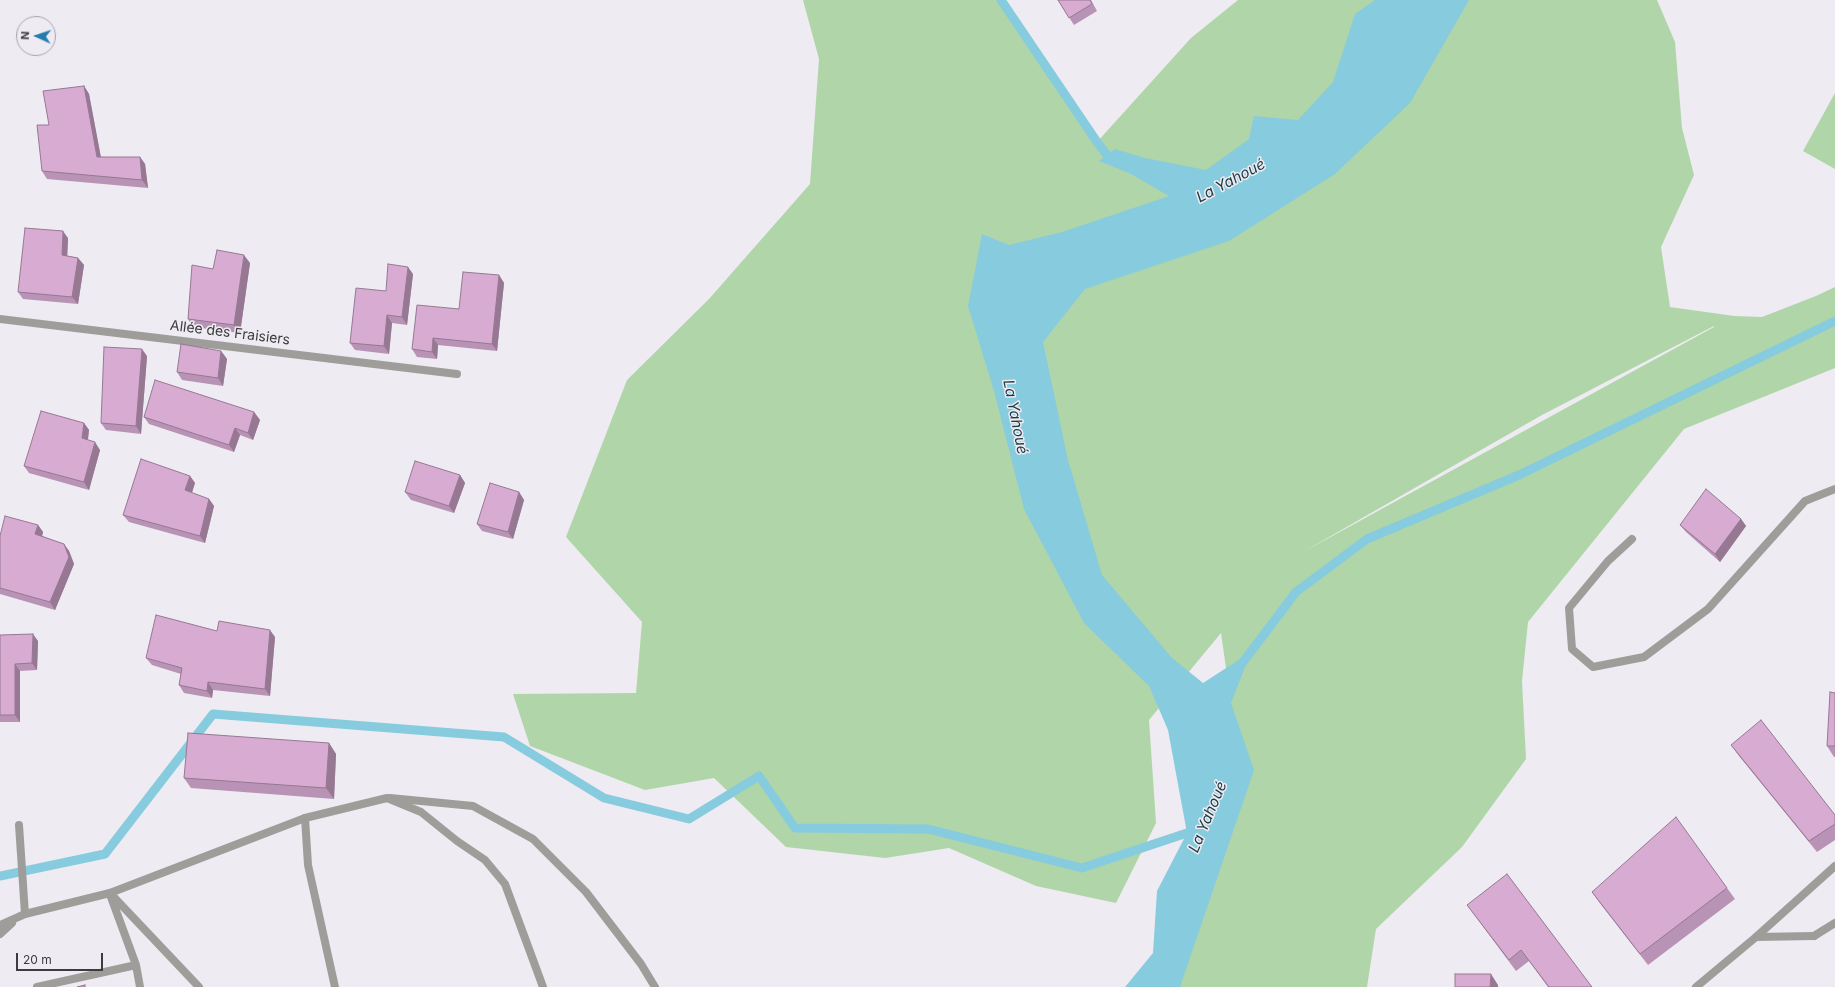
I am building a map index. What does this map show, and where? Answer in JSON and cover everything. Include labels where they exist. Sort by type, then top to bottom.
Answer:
[{"type":"street","name":"Allée des Fraisiers","points":[[0,319],[457,374]]},
{"type":"street","points":[[1632,540],[1608,561],[1569,608],[1572,649],[1593,667],[1644,657],[1708,609],[1805,501],[1835,489]]},
{"type":"street","points":[[387,798],[421,812],[456,841],[485,860],[504,884],[543,987]]},
{"type":"street","points":[[0,925],[25,914],[110,893],[305,818],[387,798],[473,806],[534,839],[586,892],[641,964],[655,987]]},
{"type":"street","points":[[305,818],[308,865],[335,987]]},
{"type":"street","points":[[19,825],[25,914]]},
{"type":"street","points":[[1696,987],[1756,937],[1835,866]]},
{"type":"street","points":[[110,893],[136,965],[140,987]]},
{"type":"street","points":[[110,893],[199,987]]},
{"type":"street","points":[[0,934],[16,919]]},
{"type":"street","points":[[1756,937],[1814,936],[1835,923]]},
{"type":"street","points":[[37,987],[136,965]]},
{"type":"green space","points":[[803,0],[1001,0],[1097,142],[1191,38],[1238,0],[1657,0],[1675,42],[1682,128],[1694,175],[1661,247],[1670,307],[1734,316],[1762,317],[1835,287],[1835,368],[1684,429],[1528,622],[1522,681],[1526,759],[1462,847],[1376,929],[1367,987],[1177,987],[1231,703],[1221,633],[1149,720],[1156,823],[1116,903],[1036,886],[949,848],[885,858],[786,847],[714,778],[645,790],[530,746],[513,694],[636,693],[642,622],[566,537],[627,380],[709,299],[810,184],[819,59]],"holes":[[[1714,327],[1303,552],[1542,415]]]},
{"type":"green space","points":[[1835,93],[1835,169],[1803,151]]},
{"type":"water","name":"La Yahoué","points":[[1375,0],[1469,0],[1410,103],[1335,174],[1229,241],[1085,289],[1043,342],[1068,460],[1102,575],[1172,658],[1203,683],[1251,652],[1231,703],[1254,770],[1180,987],[1125,987],[1153,953],[1157,891],[1187,833],[1168,730],[1149,686],[1084,623],[1024,509],[994,391],[968,306],[982,234],[1009,245],[1062,232],[1169,196],[1131,174],[1099,161],[1115,149],[1145,158],[1206,170],[1249,139],[1254,116],[1298,120],[1333,82],[1355,14]]},
{"type":"building","points":[[1058,0],[1090,0],[1092,4],[1069,18]]},
{"type":"building","points":[[84,86],[97,157],[140,157],[142,180],[42,171],[37,125],[49,125],[43,91]]},
{"type":"building","points":[[25,228],[63,231],[62,255],[78,258],[72,297],[18,292]]},
{"type":"building","points":[[217,250],[244,255],[234,325],[188,319],[192,265],[213,269]]},
{"type":"building","points":[[388,264],[408,267],[402,317],[387,315],[384,346],[350,343],[356,288],[386,291]]},
{"type":"building","points":[[463,272],[499,275],[492,344],[433,338],[432,352],[412,349],[417,305],[459,309]]},
{"type":"building","points":[[181,344],[221,351],[218,378],[177,372]]},
{"type":"building","points":[[104,347],[142,349],[136,426],[101,423]]},
{"type":"building","points":[[155,380],[254,412],[248,433],[235,428],[229,445],[144,417]]},
{"type":"building","points":[[41,411],[84,423],[82,438],[95,442],[84,482],[24,466]]},
{"type":"building","points":[[141,459],[190,476],[185,490],[209,499],[200,536],[123,515]]},
{"type":"building","points":[[415,461],[460,475],[449,506],[405,492]]},
{"type":"building","points":[[490,483],[519,492],[508,532],[477,524]]},
{"type":"building","points":[[1706,489],[1741,519],[1715,554],[1680,525]]},
{"type":"building","points":[[5,516],[38,525],[35,534],[64,544],[69,557],[50,602],[0,588],[0,536]]},
{"type":"building","points":[[156,615],[217,631],[219,621],[270,630],[265,689],[208,682],[207,691],[179,685],[182,668],[146,658]]},
{"type":"building","points":[[33,634],[32,663],[15,664],[15,715],[0,715],[0,635]]},
{"type":"building","points":[[1830,692],[1835,693],[1835,746],[1827,746]]},
{"type":"building","points":[[1761,720],[1835,815],[1835,824],[1809,841],[1731,745]]},
{"type":"building","points":[[188,733],[329,743],[326,788],[184,778]]},
{"type":"building","points":[[1676,817],[1727,888],[1640,954],[1592,892]]},
{"type":"building","points":[[1507,874],[1592,987],[1549,987],[1521,950],[1509,960],[1467,905]]},
{"type":"building","points":[[1455,974],[1491,974],[1490,987],[1455,987]]},
{"type":"waterway","points":[[1001,0],[1097,142],[1107,155],[1117,159]]},
{"type":"waterway","points":[[1243,662],[1296,592],[1367,539],[1519,475],[1835,321]]},
{"type":"waterway","name":"La Yahoué","points":[[0,876],[105,854],[213,714],[504,737],[604,798],[689,819],[759,776],[795,828],[928,829],[1082,868],[1187,833]]}]
